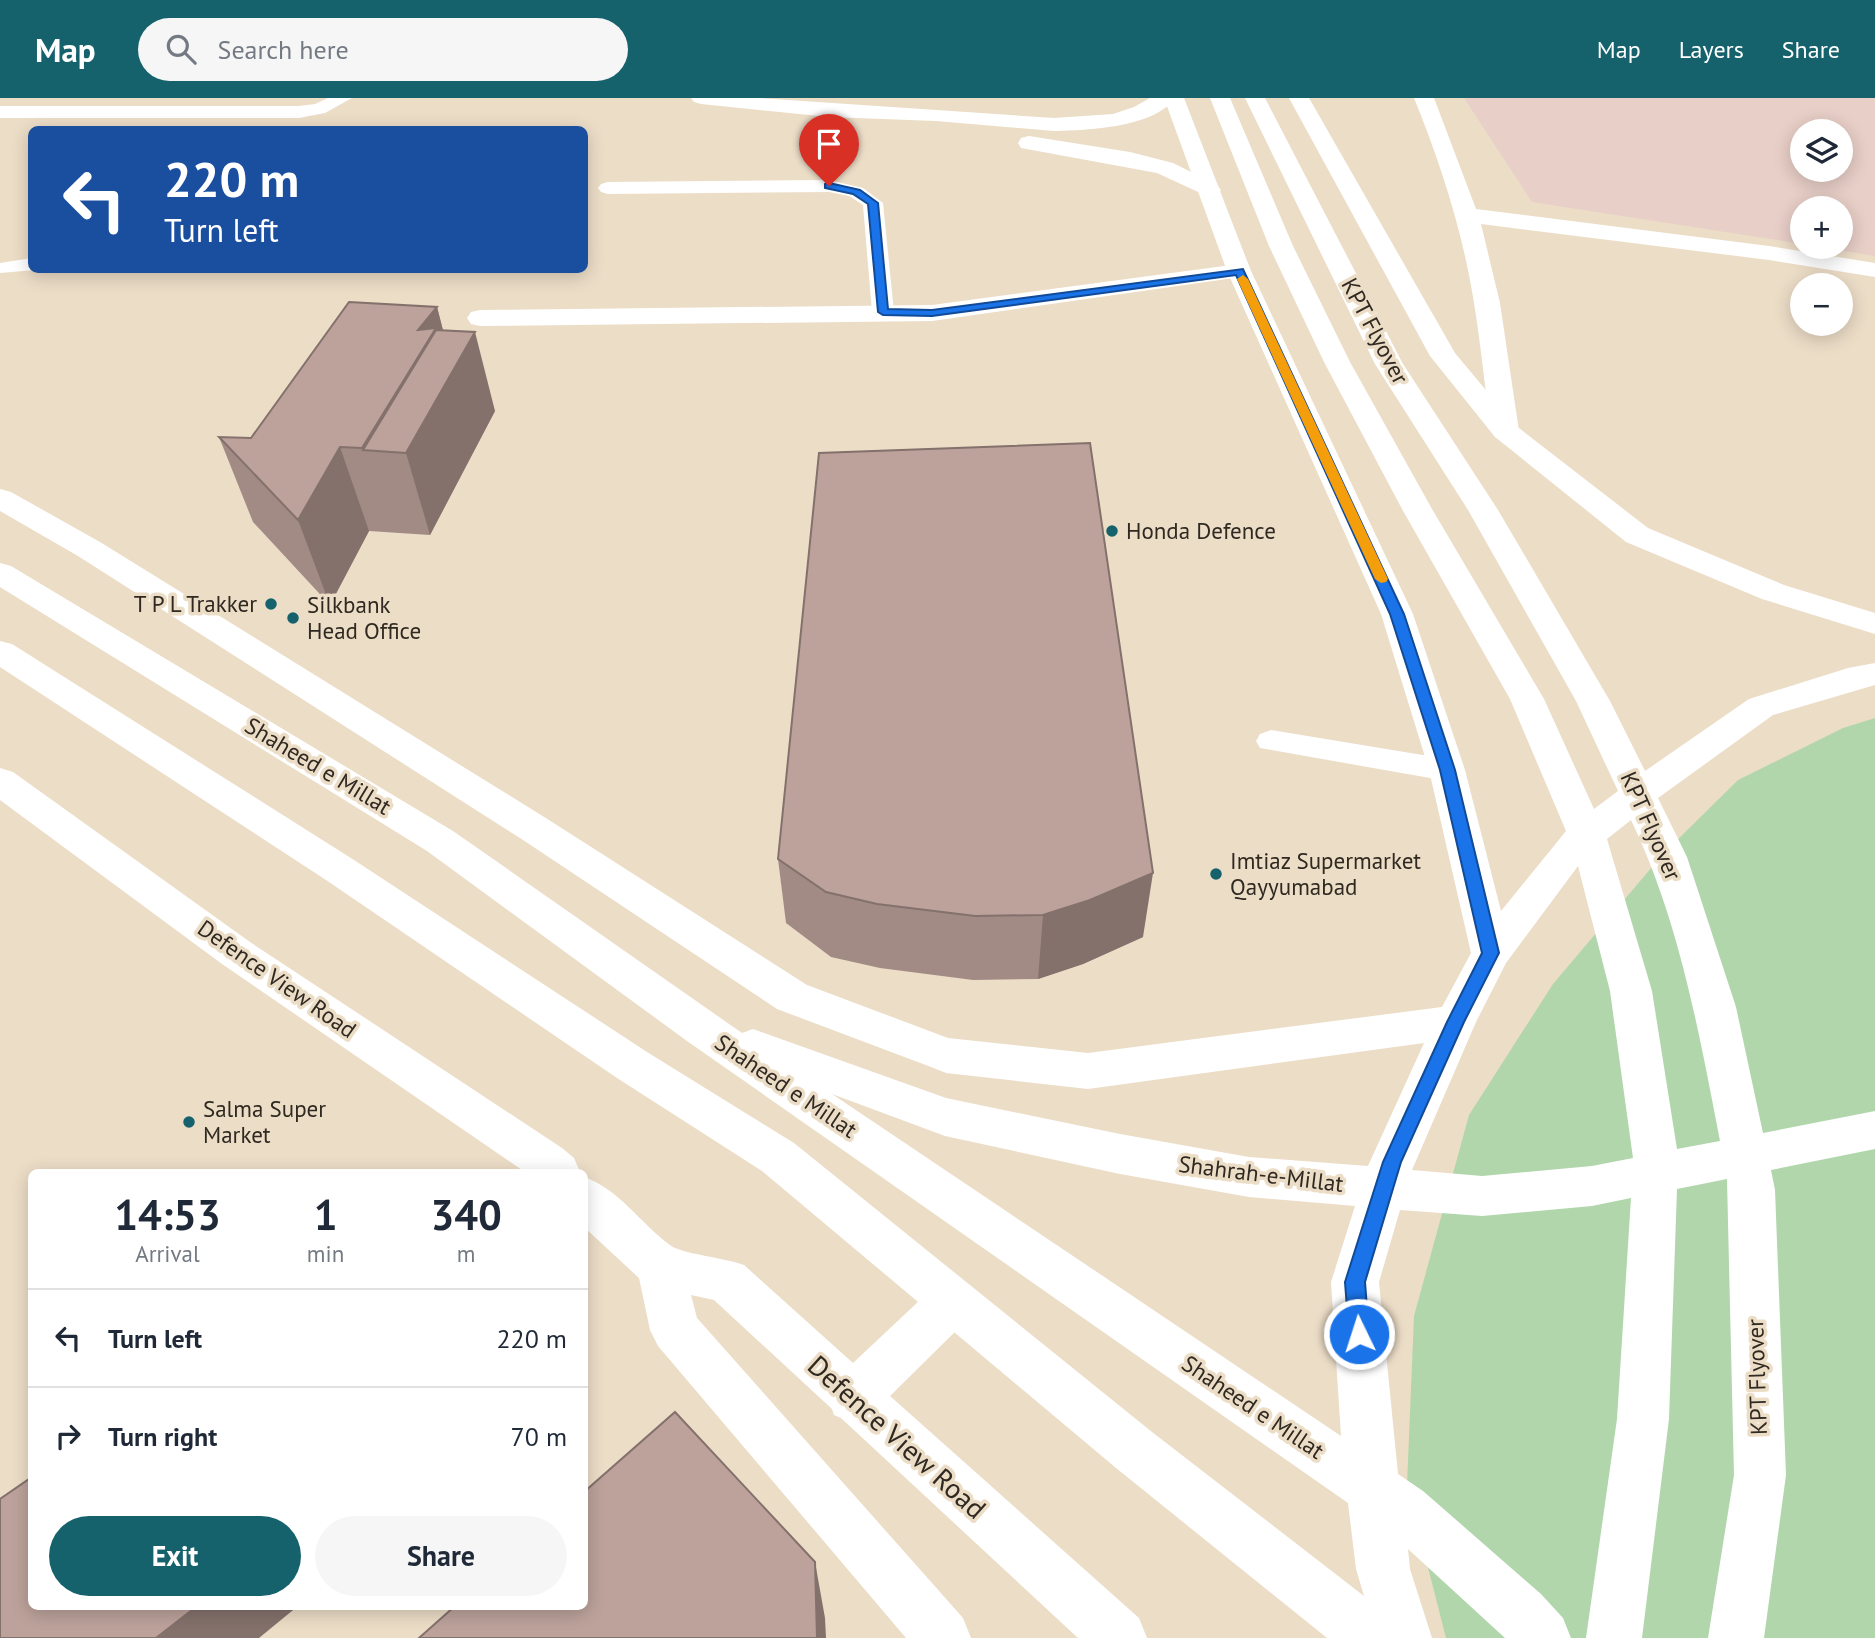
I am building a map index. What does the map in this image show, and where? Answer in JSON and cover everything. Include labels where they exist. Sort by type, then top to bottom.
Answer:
[{"type":"main road","points":[[701,98],[830,111],[938,115],[1043,124],[1085,123],[1126,117],[1152,109],[1165,98]]},
{"type":"main road","points":[[1174,98],[1240,271],[1397,614],[1447,770],[1491,953]]},
{"type":"main road","name":"KPT Flyover","points":[[1220,98],[1282,246],[1337,362],[1417,509],[1527,699],[1593,850],[1631,991],[1656,1158],[1643,1419],[1614,1638]]},
{"type":"main road","name":"KPT Flyover","points":[[1255,98],[1390,364],[1483,510],[1593,701],[1668,857],[1715,1007],[1752,1191],[1760,1475],[1737,1638]]},
{"type":"main road","points":[[1299,98],[1443,356],[1505,431],[1637,535],[1773,592],[1875,624]]},
{"type":"main road","points":[[1424,98],[1441,137],[1467,215],[1487,304],[1505,431]]},
{"type":"main road","points":[[830,111],[920,130],[1130,159],[1165,168],[1209,190]]},
{"type":"main road","points":[[1467,215],[1769,253],[1875,270]]},
{"type":"main road","points":[[480,318],[932,313],[1240,271]]},
{"type":"main road","points":[[0,498],[89,549],[468,787],[792,997],[946,1055],[1088,1071],[1455,1022]]},
{"type":"main road","name":"Shaheed e Millat","points":[[0,573],[440,841],[702,1029],[1404,1510],[1521,1614],[1543,1638]]},
{"type":"main road","points":[[0,652],[340,870],[632,1065],[778,1157],[1134,1450],[1372,1638]]},
{"type":"main road","points":[[1404,1638],[1383,1569],[1367,1438],[1355,1282],[1392,1162],[1455,1022],[1491,953],[1573,845],[1683,760],[1761,707],[1860,676],[1875,674]]},
{"type":"main road","name":"Defence View Road","points":[[0,781],[236,953],[545,1169]]},
{"type":"main road","name":"Shahrah-e-Millat","points":[[702,1029],[945,1117],[1120,1154],[1249,1177],[1482,1196],[1592,1186],[1875,1130]]},
{"type":"main road","points":[[588,1201],[660,1267],[675,1330],[943,1638]]},
{"type":"main road","name":"Defence View Road","points":[[660,1267],[727,1281],[852,1398],[1119,1638]]},
{"type":"main road","points":[[852,1398],[953,1301]]},
{"type":"lane","points":[[0,112],[299,112],[319,108],[343,98]]},
{"type":"lane","points":[[283,126],[299,112]]},
{"type":"lane","points":[[608,188],[829,186],[856,192],[873,203],[883,312]]},
{"type":"lane","points":[[6,268],[28,265]]},
{"type":"lane","points":[[1272,741],[1447,770]]},
{"type":"shaded area","points":[[1464,98],[1875,98],[1875,256],[1853,252],[1853,196],[1790,196],[1790,242],[1532,202]]},
{"type":"green space","points":[[1875,718],[1875,1638],[1446,1638],[1407,1485],[1414,1316],[1469,1115],[1553,984],[1663,854],[1738,780],[1843,728]]},
{"type":"building","points":[[349,302],[437,307],[418,330],[436,328],[362,448],[340,447],[298,520],[219,437],[251,438]]},
{"type":"building","points":[[436,330],[475,332],[406,453],[363,450]]},
{"type":"building","points":[[1090,443],[1153,873],[1090,900],[1043,915],[975,916],[877,904],[826,892],[778,859],[819,453]]},
{"type":"building","points":[[675,1412],[815,1562],[817,1638],[419,1638],[450,1610],[588,1610],[588,1488]]},
{"type":"building","points":[[28,1480],[28,1610],[192,1610],[156,1638],[0,1638],[0,1499]]},
{"type":"slow traffic","points":[[1243,279],[1381,579]]},
{"type":"place","name":"Honda Defence","points":[[1112,531]]},
{"type":"place","name":"T P L Trakker","points":[[271,604]]},
{"type":"place","name":"Silkbank Head Office","points":[[293,618]]},
{"type":"place","name":"Imtiaz Supermarket Qayyumabad","points":[[1216,874]]},
{"type":"place","name":"Salma Super Market","points":[[189,1122]]},
{"type":"route","points":[[829,186],[856,192],[873,203],[883,312],[932,313],[1240,271],[1397,614],[1447,770],[1491,953],[1455,1022],[1392,1162],[1355,1282],[1359,1334]]}]
